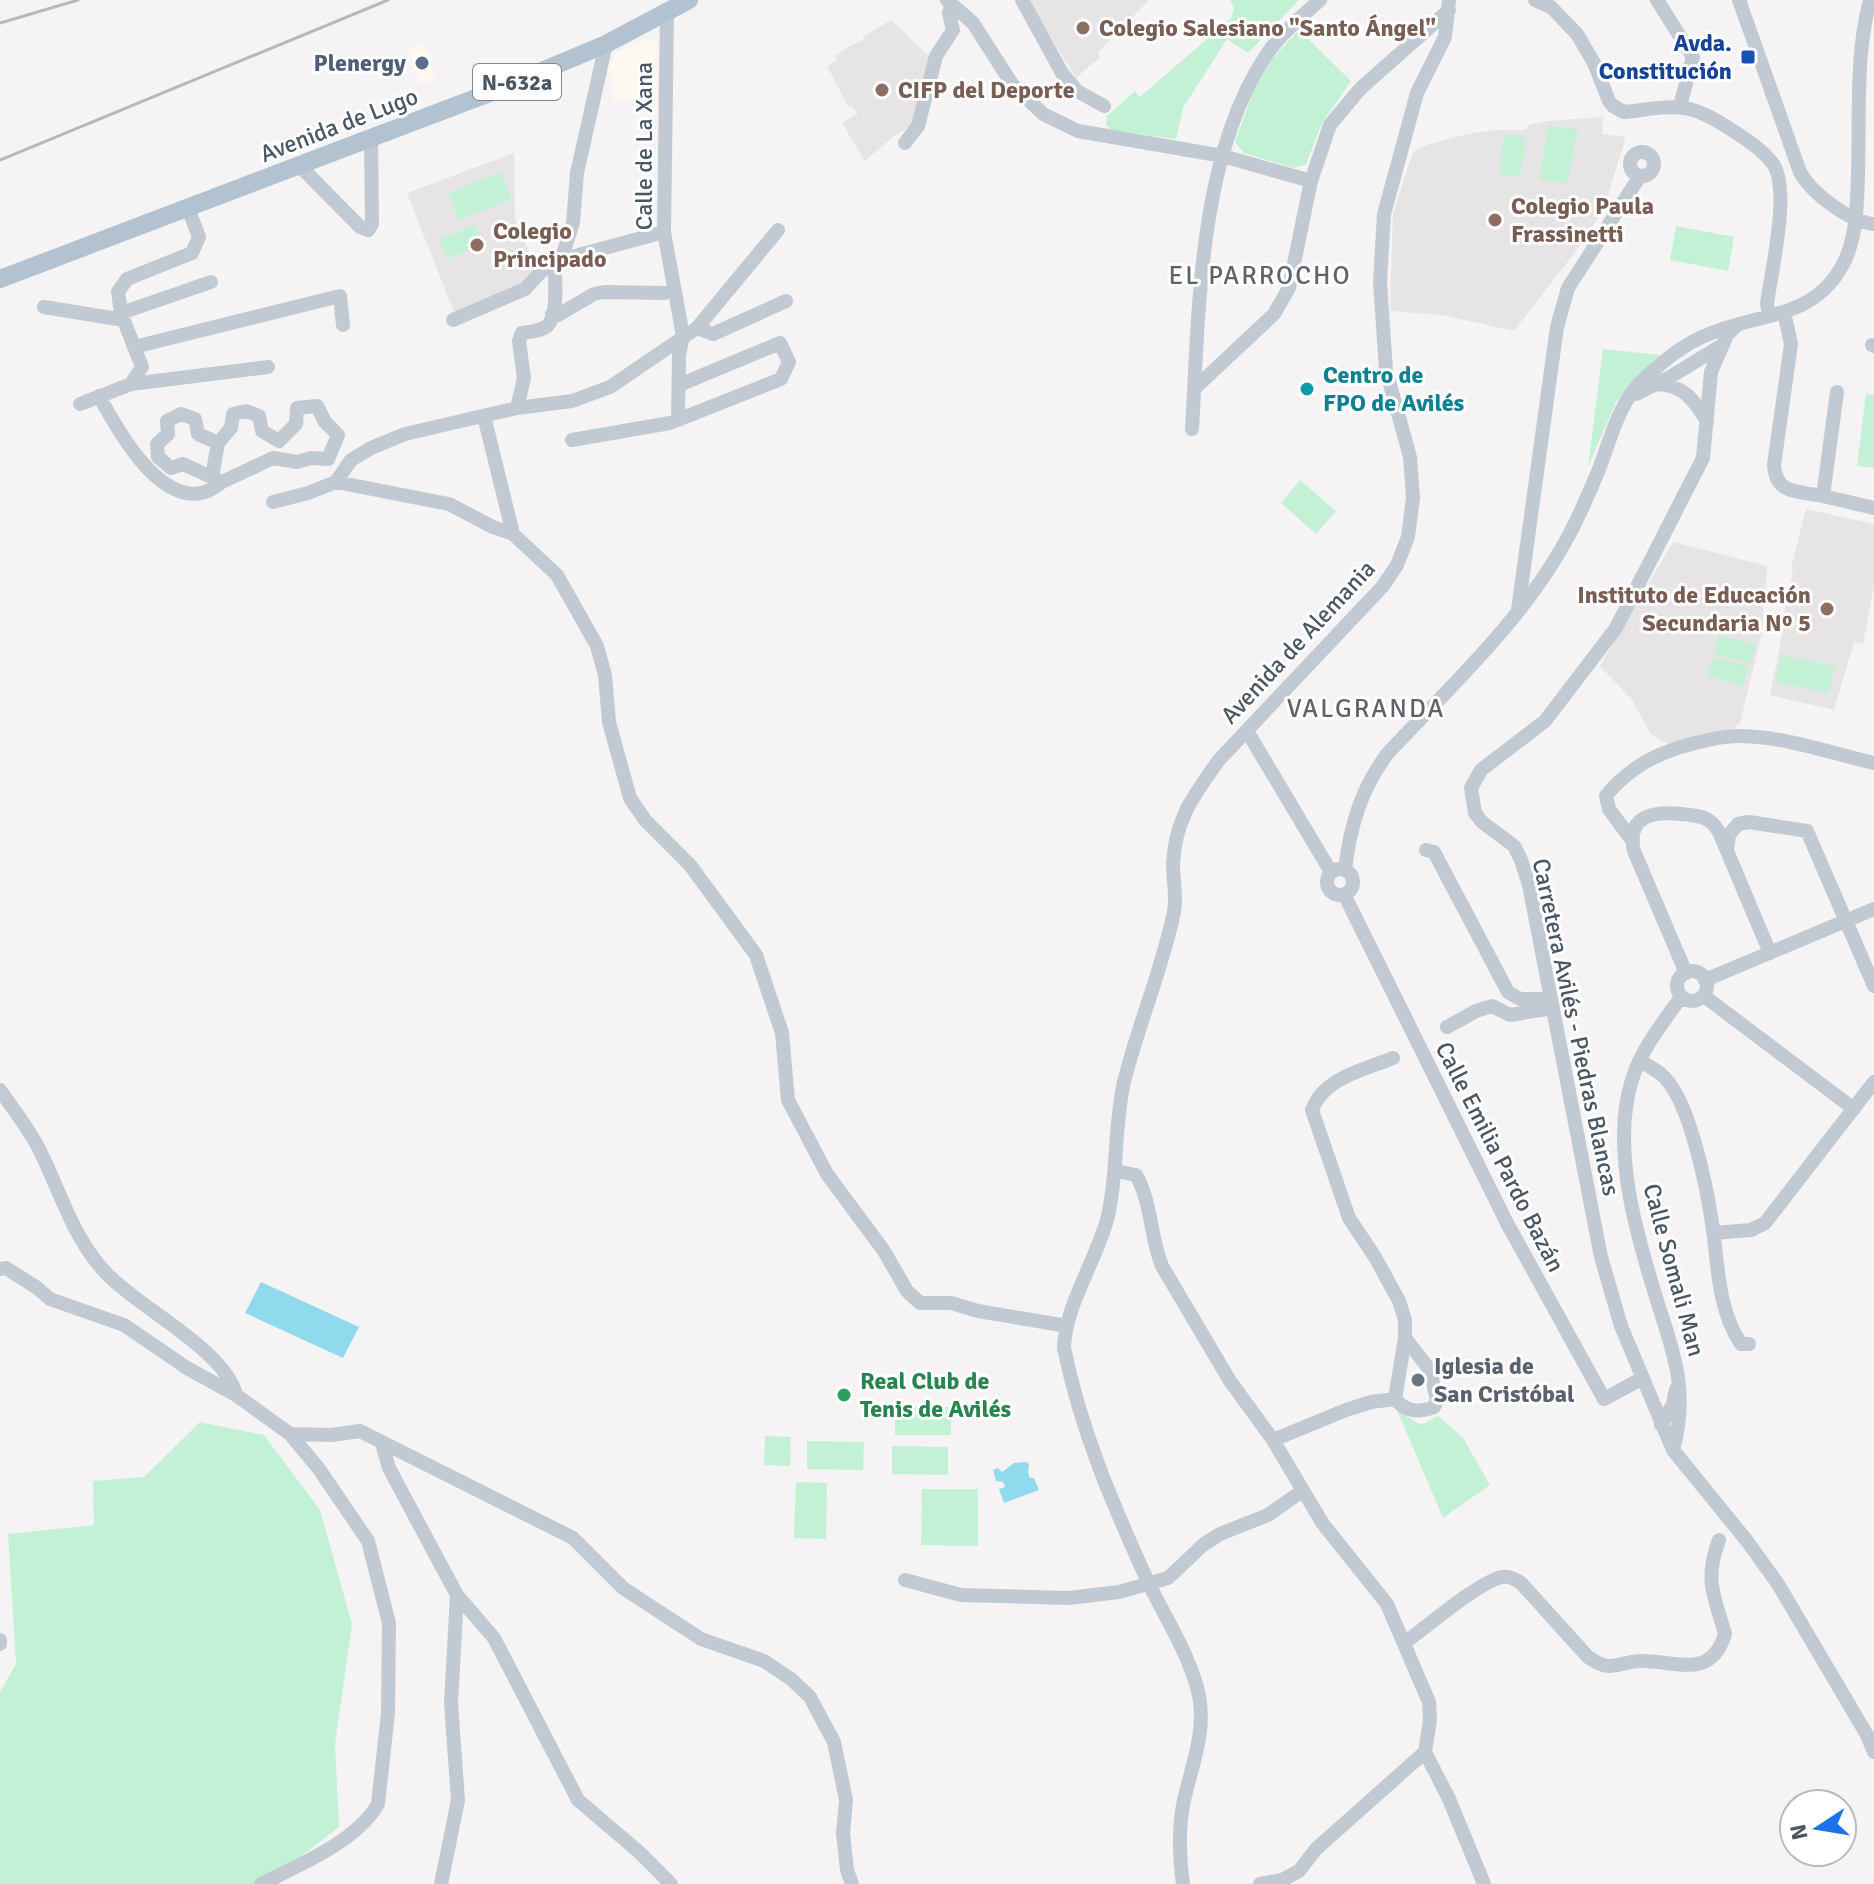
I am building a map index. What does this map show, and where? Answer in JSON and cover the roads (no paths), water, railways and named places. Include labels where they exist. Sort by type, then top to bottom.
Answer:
[{"type":"main road","name":"Avenida de Lugo","points":[[0,279],[492,92],[606,44],[689,0]]},
{"type":"street","points":[[1022,0],[1062,73],[1077,91],[1104,106]]},
{"type":"street","points":[[1192,429],[1199,285],[1234,113],[1266,55],[1320,0]]},
{"type":"street","points":[[1535,0],[1551,7],[1577,34],[1613,106],[1624,112],[1680,106],[1707,113],[1756,146],[1773,164],[1780,208],[1767,304],[1777,314],[1791,344],[1774,465],[1775,479],[1781,487],[1874,508]]},
{"type":"street","points":[[1657,0],[1693,57],[1680,106]]},
{"type":"street","points":[[1739,0],[1807,185],[1857,218],[1874,224]]},
{"type":"street","points":[[1247,731],[1338,871],[1351,875],[1352,885],[1344,894],[1337,895],[1329,890],[1327,880],[1338,871],[1363,792],[1375,770],[1480,655],[1547,571],[1569,535],[1599,470],[1621,411],[1641,381],[1672,354],[1709,334],[1806,304],[1828,288],[1846,258],[1857,218],[1862,39],[1870,0]]},
{"type":"street","points":[[950,2],[973,23],[1012,84],[1043,114],[1078,131],[1223,156],[1311,181]]},
{"type":"street","points":[[905,143],[918,126],[936,56],[953,30],[950,2]]},
{"type":"street","points":[[1194,389],[1274,314],[1289,288],[1311,181],[1330,125],[1360,89],[1449,5]]},
{"type":"street","name":"Avenida de Alemania","points":[[1067,1326],[1101,1241],[1116,1171],[1118,1118],[1124,1083],[1175,907],[1173,863],[1177,828],[1196,792],[1219,760],[1383,586],[1397,565],[1408,537],[1413,498],[1410,457],[1386,370],[1380,267],[1388,193],[1417,93],[1445,37],[1449,5]]},
{"type":"street","name":"Calle de La Xana","points":[[667,14],[664,232],[683,336],[679,355],[678,420]]},
{"type":"street","points":[[1426,30],[1437,31],[1445,37]]},
{"type":"street","points":[[517,408],[524,378],[519,341],[522,333],[546,326],[552,314],[557,261],[573,223],[577,173],[606,44]]},
{"type":"street","points":[[299,165],[360,227],[368,230],[372,224],[371,138]]},
{"type":"street","points":[[1517,612],[1557,327],[1568,288],[1640,176]]},
{"type":"street","points":[[131,384],[142,367],[122,317],[118,292],[127,279],[192,253],[199,237],[188,208]]},
{"type":"street","points":[[336,482],[351,460],[405,434],[517,408],[572,401],[610,387],[697,328],[778,230]]},
{"type":"street","points":[[453,320],[525,289],[549,263],[664,232]]},
{"type":"street","points":[[44,307],[122,317],[211,282]]},
{"type":"street","points":[[552,314],[558,315],[594,294],[604,292],[665,293]]},
{"type":"street","points":[[134,347],[340,296],[343,325]]},
{"type":"street","points":[[697,328],[713,334],[786,301]]},
{"type":"street","name":"Carretera Avilés - Piedras Blancas","points":[[1736,326],[1721,346],[1711,372],[1703,458],[1616,628],[1545,721],[1481,770],[1471,788],[1475,813],[1514,846],[1529,885],[1606,1282],[1649,1399],[1673,1450],[1778,1584],[1874,1752]]},
{"type":"street","points":[[572,440],[678,420],[781,379],[789,362],[780,343],[679,385]]},
{"type":"street","points":[[1632,396],[1721,346]]},
{"type":"street","points":[[80,404],[131,384],[268,367]]},
{"type":"street","points":[[1656,384],[1671,385],[1687,393],[1707,421]]},
{"type":"street","points":[[1823,496],[1837,392]]},
{"type":"street","points":[[99,396],[123,439],[167,486],[188,494],[207,492],[217,480],[273,458],[279,459],[297,462],[311,458],[328,459],[338,435],[325,422],[317,406],[297,408],[296,424],[279,441],[279,459]]},
{"type":"street","points":[[217,480],[218,443],[231,428],[233,414],[246,411],[259,416],[262,431],[279,441]]},
{"type":"street","points":[[217,480],[183,464],[171,468],[158,457],[157,444],[168,434],[167,421],[181,414],[195,419],[198,434],[218,443]]},
{"type":"street","points":[[484,416],[513,534]]},
{"type":"street","points":[[273,502],[336,482],[449,504],[513,534],[557,575],[597,646],[605,675],[609,722],[630,798],[645,820],[690,865],[756,955],[782,1033],[788,1100],[827,1174],[884,1251],[907,1291],[920,1303],[951,1303],[978,1311],[1067,1326],[1064,1348],[1081,1423],[1150,1585],[1185,1654],[1201,1708],[1201,1738],[1179,1827],[1183,1884]]},
{"type":"street","points":[[1524,559],[1547,571]]},
{"type":"street","points":[[1686,973],[1631,839],[1609,809],[1606,796],[1651,758],[1729,736],[1766,738],[1874,763]]},
{"type":"street","points":[[1219,760],[1241,750],[1258,752]]},
{"type":"street","points":[[1631,839],[1634,827],[1643,818],[1656,813],[1697,816],[1711,821],[1719,832],[1770,953]]},
{"type":"street","points":[[1727,850],[1729,835],[1738,824],[1749,822],[1807,831],[1874,986]]},
{"type":"street","points":[[1426,850],[1434,852],[1508,992],[1520,999],[1552,1004]]},
{"type":"street","name":"Calle Emilia Pardo Bazán","points":[[1344,894],[1507,1223],[1604,1399],[1641,1379]]},
{"type":"street","points":[[1705,980],[1874,909]]},
{"type":"street","points":[[1686,973],[1698,973],[1705,980],[1707,989],[1704,996],[1694,1001],[1681,997],[1677,985],[1686,973]]},
{"type":"street","points":[[1704,996],[1854,1109]]},
{"type":"street","name":"Calle Somali Man","points":[[1673,1450],[1679,1377],[1641,1242],[1623,1142],[1626,1103],[1640,1061],[1681,997]]},
{"type":"street","points":[[1447,1027],[1492,1006],[1510,1015],[1552,1004]]},
{"type":"street","points":[[1393,1058],[1327,1087],[1317,1095],[1312,1110],[1349,1218],[1375,1257],[1399,1301],[1405,1320],[1395,1399]]},
{"type":"street","points":[[1640,1061],[1665,1078],[1679,1098],[1703,1178],[1714,1233],[1718,1279],[1734,1331]]},
{"type":"street","points":[[1714,1233],[1751,1230],[1765,1223],[1874,1082]]},
{"type":"street","points":[[0,1090],[39,1148],[72,1223],[104,1272],[211,1357],[233,1383],[236,1395]]},
{"type":"street","points":[[1116,1171],[1136,1175],[1142,1186],[1154,1247],[1162,1266],[1230,1381],[1273,1440],[1323,1524],[1387,1604],[1429,1702],[1430,1720],[1425,1752],[1449,1799],[1484,1884]]},
{"type":"street","points":[[0,1269],[6,1268],[50,1299],[124,1325],[187,1368],[236,1395],[290,1434],[319,1469],[368,1541],[389,1623],[388,1713],[378,1804],[371,1816],[332,1847],[261,1884]]},
{"type":"street","points":[[1395,1399],[1411,1411],[1434,1407],[1437,1400],[1430,1370],[1405,1338]]},
{"type":"street","points":[[1273,1440],[1346,1410],[1395,1399]]},
{"type":"street","points":[[1649,1399],[1678,1409],[1661,1425]]},
{"type":"street","points":[[290,1434],[331,1435],[360,1431],[573,1538],[623,1588],[688,1631],[701,1639],[764,1661],[791,1679],[810,1697],[834,1742],[846,1800],[843,1833],[847,1870],[852,1884]]},
{"type":"street","points":[[382,1444],[389,1468],[457,1595],[494,1638],[578,1800],[671,1884]]},
{"type":"street","points":[[905,1580],[961,1595],[1069,1598],[1119,1592],[1168,1578],[1203,1545],[1220,1534],[1268,1515],[1302,1491]]},
{"type":"street","points":[[1404,1643],[1499,1577],[1510,1577],[1521,1583],[1588,1657],[1599,1665],[1609,1668],[1638,1661],[1680,1667],[1698,1664],[1717,1652],[1725,1634],[1709,1583],[1712,1558],[1719,1540]]},
{"type":"street","points":[[441,1884],[458,1800],[451,1703],[457,1595]]},
{"type":"street","points":[[1260,1884],[1282,1880],[1299,1871],[1316,1849],[1425,1752]]},
{"type":"water","points":[[261,1282],[359,1327],[343,1358],[245,1313]]},
{"type":"water","points":[[1014,1463],[1029,1464],[1030,1478],[1034,1478],[1039,1490],[1004,1503],[999,1489],[1005,1487],[1003,1482],[996,1481],[993,1470],[998,1468],[1002,1472]]},
{"type":"railway","points":[[0,23],[78,0]]},
{"type":"railway","points":[[0,160],[388,0]]},
{"type":"place","name":"Colegio Salesiano \"Santo Ángel\"","points":[[1083,28]]},
{"type":"place","name":"Avda. Constitución","points":[[1748,57]]},
{"type":"place","name":"Plenergy","points":[[422,63]]},
{"type":"place","name":"CIFP del Deporte","points":[[882,90]]},
{"type":"place","name":"Colegio Paula Frassinetti","points":[[1495,220]]},
{"type":"place","name":"Colegio Principado","points":[[477,245]]},
{"type":"place","name":"Centro de FPO de Avilés","points":[[1307,389]]},
{"type":"place","name":"Instituto de Educación Secundaria Nº 5","points":[[1827,609]]},
{"type":"place","name":"Iglesia de San Cristóbal","points":[[1418,1380]]},
{"type":"place","name":"Real Club de Tenis de Avilés","points":[[844,1395]]},
{"type":"district","name":"EL PARROCHO","points":[[1260,276]]},
{"type":"district","name":"VALGRANDA","points":[[1366,709]]}]
